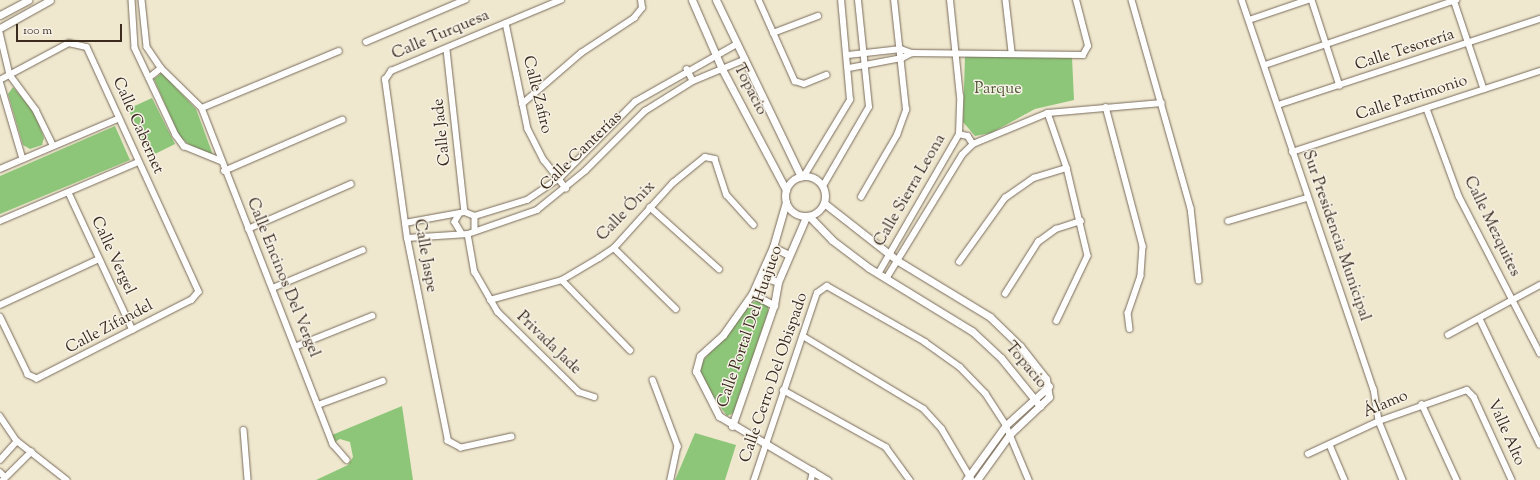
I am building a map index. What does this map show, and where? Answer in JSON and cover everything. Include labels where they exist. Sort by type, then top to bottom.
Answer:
[{"type":"street","points":[[0,15],[28,0]]},
{"type":"street","points":[[0,28],[50,0]]},
{"type":"street","points":[[132,0],[134,44],[179,141],[221,161]]},
{"type":"street","name":"Calle Encinos Del Vergel","points":[[142,0],[144,42],[161,68],[202,108],[224,171],[274,287],[333,444],[347,460]]},
{"type":"street","points":[[366,42],[465,0]]},
{"type":"street","name":"Calle Turquesa","points":[[386,75],[561,0]]},
{"type":"street","points":[[522,104],[581,53],[634,18],[642,8],[641,0]]},
{"type":"street","name":"Topacio","points":[[692,0],[722,69],[786,190]]},
{"type":"street","name":"Topacio","points":[[716,0],[744,60],[803,176]]},
{"type":"street","points":[[759,0],[795,81],[801,84],[826,75]]},
{"type":"street","points":[[841,0],[849,68],[849,106],[803,176],[786,190],[786,202],[794,213],[808,216],[824,203],[823,186],[867,113],[870,98],[858,0]]},
{"type":"street","points":[[861,197],[903,121],[906,97],[894,0]]},
{"type":"street","name":"Calle Sierra Leona","points":[[878,274],[959,134],[956,54],[950,0]]},
{"type":"street","points":[[1006,0],[1012,52]]},
{"type":"street","points":[[848,55],[901,49],[912,53],[956,54],[1012,52],[1083,55],[1088,52],[1076,0]]},
{"type":"street","points":[[1132,0],[1194,220],[1199,281]]},
{"type":"street","name":"Sur Presidencia Municipal","points":[[1242,0],[1265,65],[1307,198],[1374,389],[1379,421],[1403,480]]},
{"type":"street","points":[[1249,20],[1308,0]]},
{"type":"street","points":[[1312,0],[1340,86]]},
{"type":"street","points":[[1265,65],[1455,0],[1468,44],[1484,89]]},
{"type":"street","points":[[773,33],[818,16]]},
{"type":"street","name":"Calle Tesorería","points":[[1278,105],[1468,44],[1540,19]]},
{"type":"street","name":"Calle Zafiro","points":[[506,23],[522,104],[532,140],[566,188]]},
{"type":"street","points":[[0,33],[2,56],[10,74],[36,110],[53,145]]},
{"type":"street","name":"Calle Cabernet","points":[[10,74],[68,43],[84,44],[198,295]]},
{"type":"street","name":"Calle Canterías","points":[[475,216],[527,200],[560,178],[635,102],[687,69],[737,44]]},
{"type":"street","name":"Calle Jade","points":[[446,50],[465,212]]},
{"type":"street","points":[[202,108],[339,51]]},
{"type":"street","points":[[849,68],[902,58],[912,53]]},
{"type":"street","name":"Calle Canterías","points":[[468,234],[475,229],[537,210],[566,188],[630,123],[693,81],[744,60]]},
{"type":"street","points":[[150,77],[161,68]]},
{"type":"street","points":[[687,69],[693,81]]},
{"type":"street","name":"Calle Patrimonio","points":[[1292,152],[1540,71]]},
{"type":"street","points":[[10,74],[0,80],[24,159]]},
{"type":"street","name":"Calle Jaspe","points":[[386,75],[385,87],[407,238],[448,441],[461,448],[512,437]]},
{"type":"street","points":[[886,279],[962,156],[973,144],[1048,112],[1162,104]]},
{"type":"street","points":[[1106,107],[1143,246],[1141,276],[1128,313],[1130,329]]},
{"type":"street","name":"Calle Mezquites","points":[[1427,109],[1459,196],[1540,353]]},
{"type":"street","points":[[1048,112],[1067,168],[1081,221],[1087,261],[1057,321]]},
{"type":"street","points":[[0,169],[53,145],[118,120]]},
{"type":"street","points":[[224,171],[342,120]]},
{"type":"street","points":[[959,134],[968,136],[973,144]]},
{"type":"street","points":[[952,148],[962,156]]},
{"type":"street","name":"Calle Ónix","points":[[490,300],[562,280],[614,248],[650,207],[685,172],[711,157],[718,164],[727,195],[754,225]]},
{"type":"street","points":[[0,221],[69,193],[138,162]]},
{"type":"street","points":[[959,262],[1005,198],[1034,178],[1067,168]]},
{"type":"street","points":[[803,176],[823,186]]},
{"type":"street","points":[[248,228],[351,184]]},
{"type":"street","name":"Calle Vergel","points":[[69,193],[97,260],[133,330]]},
{"type":"street","points":[[1228,221],[1307,198]]},
{"type":"street","name":"Calle Portal Del Huajuco","points":[[786,202],[773,247],[752,294],[723,335],[700,356],[696,367],[712,406],[732,426],[827,480]]},
{"type":"street","name":"Topacio","points":[[808,216],[832,240],[878,274],[972,330],[1001,358],[1040,406],[1049,397],[1049,386],[1020,346],[990,317],[898,261],[824,203]]},
{"type":"street","points":[[650,207],[719,269]]},
{"type":"street","points":[[405,223],[459,215],[465,212],[475,216],[475,229]]},
{"type":"street","points":[[459,215],[455,222],[461,232]]},
{"type":"street","name":"Calle Portal Del Huajuco","points":[[732,426],[774,305],[778,282],[808,216]]},
{"type":"street","points":[[1005,294],[1043,237],[1081,221]]},
{"type":"street","points":[[906,225],[916,231]]},
{"type":"street","points":[[407,238],[461,232],[468,234],[475,272],[490,300]]},
{"type":"street","points":[[773,247],[790,255]]},
{"type":"street","points":[[614,248],[676,309]]},
{"type":"street","points":[[274,287],[362,250]]},
{"type":"street","points":[[0,305],[97,260]]},
{"type":"street","points":[[761,276],[778,282]]},
{"type":"street","points":[[562,280],[630,350]]},
{"type":"street","points":[[1448,334],[1480,319],[1512,299],[1540,285]]},
{"type":"street","name":"Calle Cerro Del Obispado","points":[[754,480],[817,293],[822,287],[831,287],[942,353],[986,394],[1006,425]]},
{"type":"street","points":[[752,294],[774,305]]},
{"type":"street","name":"Calle Zifandel","points":[[0,317],[32,379],[47,376],[198,295]]},
{"type":"street","name":"Privada Jade","points":[[490,300],[512,327],[579,392],[594,397]]},
{"type":"street","points":[[297,346],[372,316]]},
{"type":"street","points":[[1480,319],[1540,444]]},
{"type":"street","points":[[803,336],[924,409],[942,428],[969,478],[1006,425],[1049,386]]},
{"type":"street","points":[[653,380],[678,446],[671,480]]},
{"type":"street","points":[[318,405],[383,381]]},
{"type":"street","points":[[784,390],[886,447],[910,480]]},
{"type":"street","name":"Álamo","points":[[1308,454],[1379,421],[1422,404],[1463,390],[1474,397]]},
{"type":"street","name":"Valle Alto","points":[[1474,397],[1512,480]]},
{"type":"street","points":[[1422,404],[1457,480]]},
{"type":"street","points":[[977,480],[1010,434],[1040,406]]},
{"type":"street","points":[[0,416],[17,441],[67,480]]},
{"type":"street","points":[[1006,425],[1029,480]]},
{"type":"street","points":[[244,430],[248,480]]},
{"type":"street","points":[[0,460],[17,441]]},
{"type":"street","points":[[1330,445],[1345,480]]},
{"type":"street","points":[[0,472],[4,479],[31,452]]},
{"type":"street","points":[[811,480],[813,471]]},
{"type":"green space","name":"Parque","points":[[965,56],[1072,57],[1074,100],[1035,109],[991,133],[975,136],[963,122]]},
{"type":"green space","points":[[162,73],[196,109],[213,155],[192,147],[179,136],[154,79]]},
{"type":"green space","points":[[13,87],[34,112],[44,138],[42,145],[30,149],[23,145],[8,94]]},
{"type":"green space","points":[[152,98],[175,144],[151,156],[128,109]]},
{"type":"green space","points":[[115,126],[130,160],[0,214],[0,176]]},
{"type":"green space","points":[[758,300],[768,305],[768,312],[734,413],[727,416],[706,387],[700,371],[702,362],[751,303]]},
{"type":"green space","points":[[402,406],[413,480],[316,480],[348,465],[353,457],[350,442],[340,439],[335,442],[332,435]]},
{"type":"green space","points":[[695,433],[736,445],[725,480],[675,480]]}]
